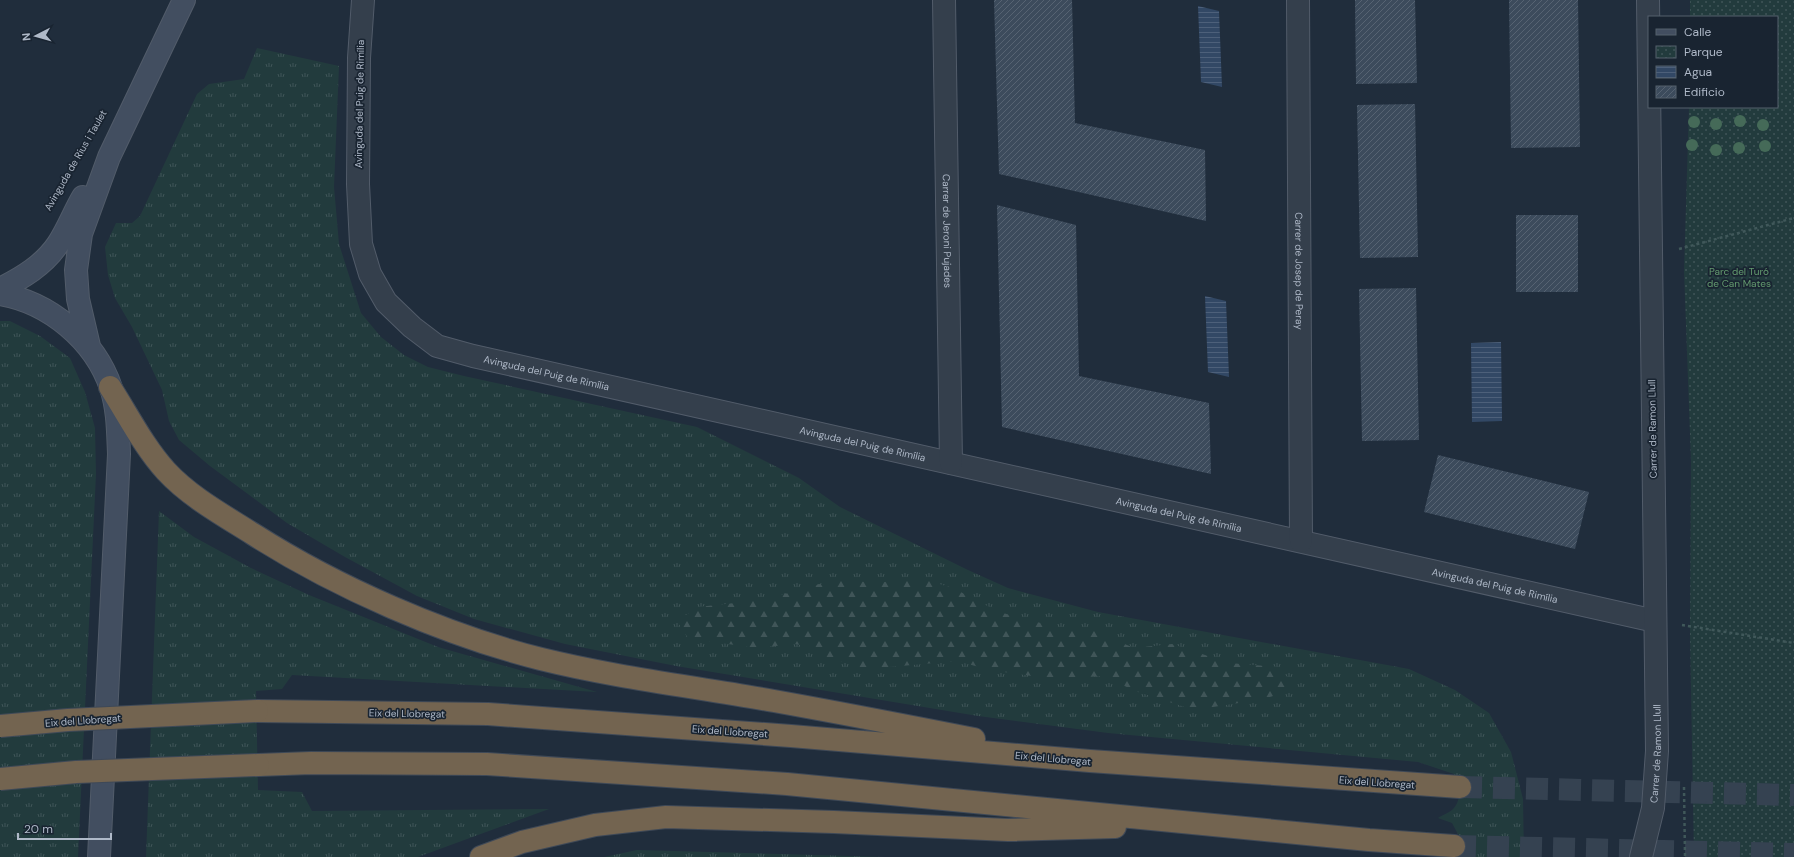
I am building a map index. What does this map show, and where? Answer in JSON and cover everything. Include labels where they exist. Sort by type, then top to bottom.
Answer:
[{"type":"highway","points":[[110,386],[151,452],[167,472],[188,491],[280,551],[350,588],[411,615],[470,637],[530,656],[591,670],[777,701],[1090,761]]},
{"type":"highway","name":"Eix del Llobregat","points":[[0,726],[68,720],[257,711],[488,714],[799,736],[1090,761],[1460,788]]},
{"type":"highway","points":[[0,779],[76,772],[258,765],[487,764],[787,784],[1202,824],[1454,846]]},
{"type":"highway","points":[[481,857],[522,842],[595,825],[666,817],[834,822],[1008,830],[1202,824]]},
{"type":"main road","points":[[99,857],[119,454],[118,425],[110,386],[88,346],[78,299],[76,270],[81,234],[109,157],[184,0]]},
{"type":"main road","points":[[0,289],[26,275],[46,259],[58,243],[76,208],[109,157]]},
{"type":"main road","points":[[0,294],[23,300],[54,316],[88,346]]},
{"type":"street","name":"Avinguda del Puig de Rimília","points":[[364,0],[359,58],[358,184],[362,244],[370,274],[386,302],[412,327],[437,346],[473,356],[1655,621]]},
{"type":"street","name":"Carrer de Jeroni Pujades","points":[[944,0],[951,462]]},
{"type":"street","name":"Carrer de Josep de Peray","points":[[1298,0],[1301,542]]},
{"type":"street","name":"Carrer de Ramon Llull","points":[[1648,0],[1648,16]]},
{"type":"street","name":"Carrer de Ramon Llull","points":[[1640,857],[1653,808],[1657,751],[1649,108]]},
{"type":"path","name":"Avinguda de Rius i Taulet","points":[[68,175],[79,156]]},
{"type":"path","points":[[1650,263],[1669,252],[1794,218]]},
{"type":"path","points":[[1655,621],[1794,643]]},
{"type":"green space","name":"Parc del Turó de Can Mates","points":[[1690,0],[1794,0],[1794,857],[1694,857],[1690,634],[1691,461],[1684,271],[1689,108],[1778,108],[1778,16],[1690,16]]},
{"type":"green space","points":[[257,48],[339,66],[334,187],[339,244],[361,313],[381,337],[404,355],[428,367],[464,376],[697,427],[799,478],[840,507],[1008,588],[1098,612],[1409,669],[1455,690],[1489,713],[1511,752],[1523,799],[1524,857],[1454,857],[1459,836],[1452,823],[1438,818],[1451,811],[1458,802],[1459,792],[1456,778],[1454,774],[1418,762],[1108,733],[978,716],[676,666],[565,644],[474,619],[417,596],[345,557],[287,523],[210,466],[179,440],[169,421],[162,390],[132,327],[115,298],[108,275],[105,247],[116,223],[132,223],[140,216],[197,94],[209,84],[244,79]]},
{"type":"green space","points":[[0,321],[10,321],[40,336],[70,358],[85,392],[95,428],[96,474],[78,857],[0,857]]},
{"type":"green space","points":[[159,511],[194,537],[251,568],[309,595],[438,647],[597,692],[292,675],[282,689],[256,691],[258,790],[302,792],[312,811],[549,809],[418,857],[146,857]]},
{"type":"green space","points":[[919,578],[953,588],[999,612],[1060,628],[1092,630],[1134,648],[1172,644],[1229,663],[1278,667],[1297,688],[1264,699],[1194,710],[1135,691],[1104,676],[1053,679],[990,670],[957,661],[867,669],[827,657],[797,644],[755,648],[688,638],[677,621],[698,607],[744,602],[789,593],[837,579],[876,583]]},
{"type":"green space","points":[[637,850],[885,857],[604,857]]},
{"type":"water","points":[[1198,6],[1219,11],[1222,87],[1201,82]]},
{"type":"water","points":[[1205,296],[1226,301],[1229,377],[1208,372]]},
{"type":"water","points":[[1501,342],[1502,421],[1472,422],[1471,343]]},
{"type":"building","points":[[994,0],[1072,0],[1075,123],[1205,150],[1206,221],[999,174]]},
{"type":"building","points":[[1355,0],[1415,0],[1417,83],[1356,84]]},
{"type":"building","points":[[1509,0],[1578,0],[1580,147],[1511,148]]},
{"type":"building","points":[[1415,104],[1418,257],[1360,258],[1357,105]]},
{"type":"building","points":[[997,205],[1076,225],[1079,376],[1209,403],[1211,474],[1002,427]]},
{"type":"building","points":[[1516,215],[1578,215],[1578,292],[1516,292]]},
{"type":"building","points":[[1416,288],[1419,440],[1362,441],[1359,289]]},
{"type":"building","points":[[1438,455],[1589,492],[1575,549],[1424,512]]},
{"type":"tunnel","points":[[1460,787],[1794,795]]},
{"type":"tunnel","points":[[1454,846],[1794,854]]}]
